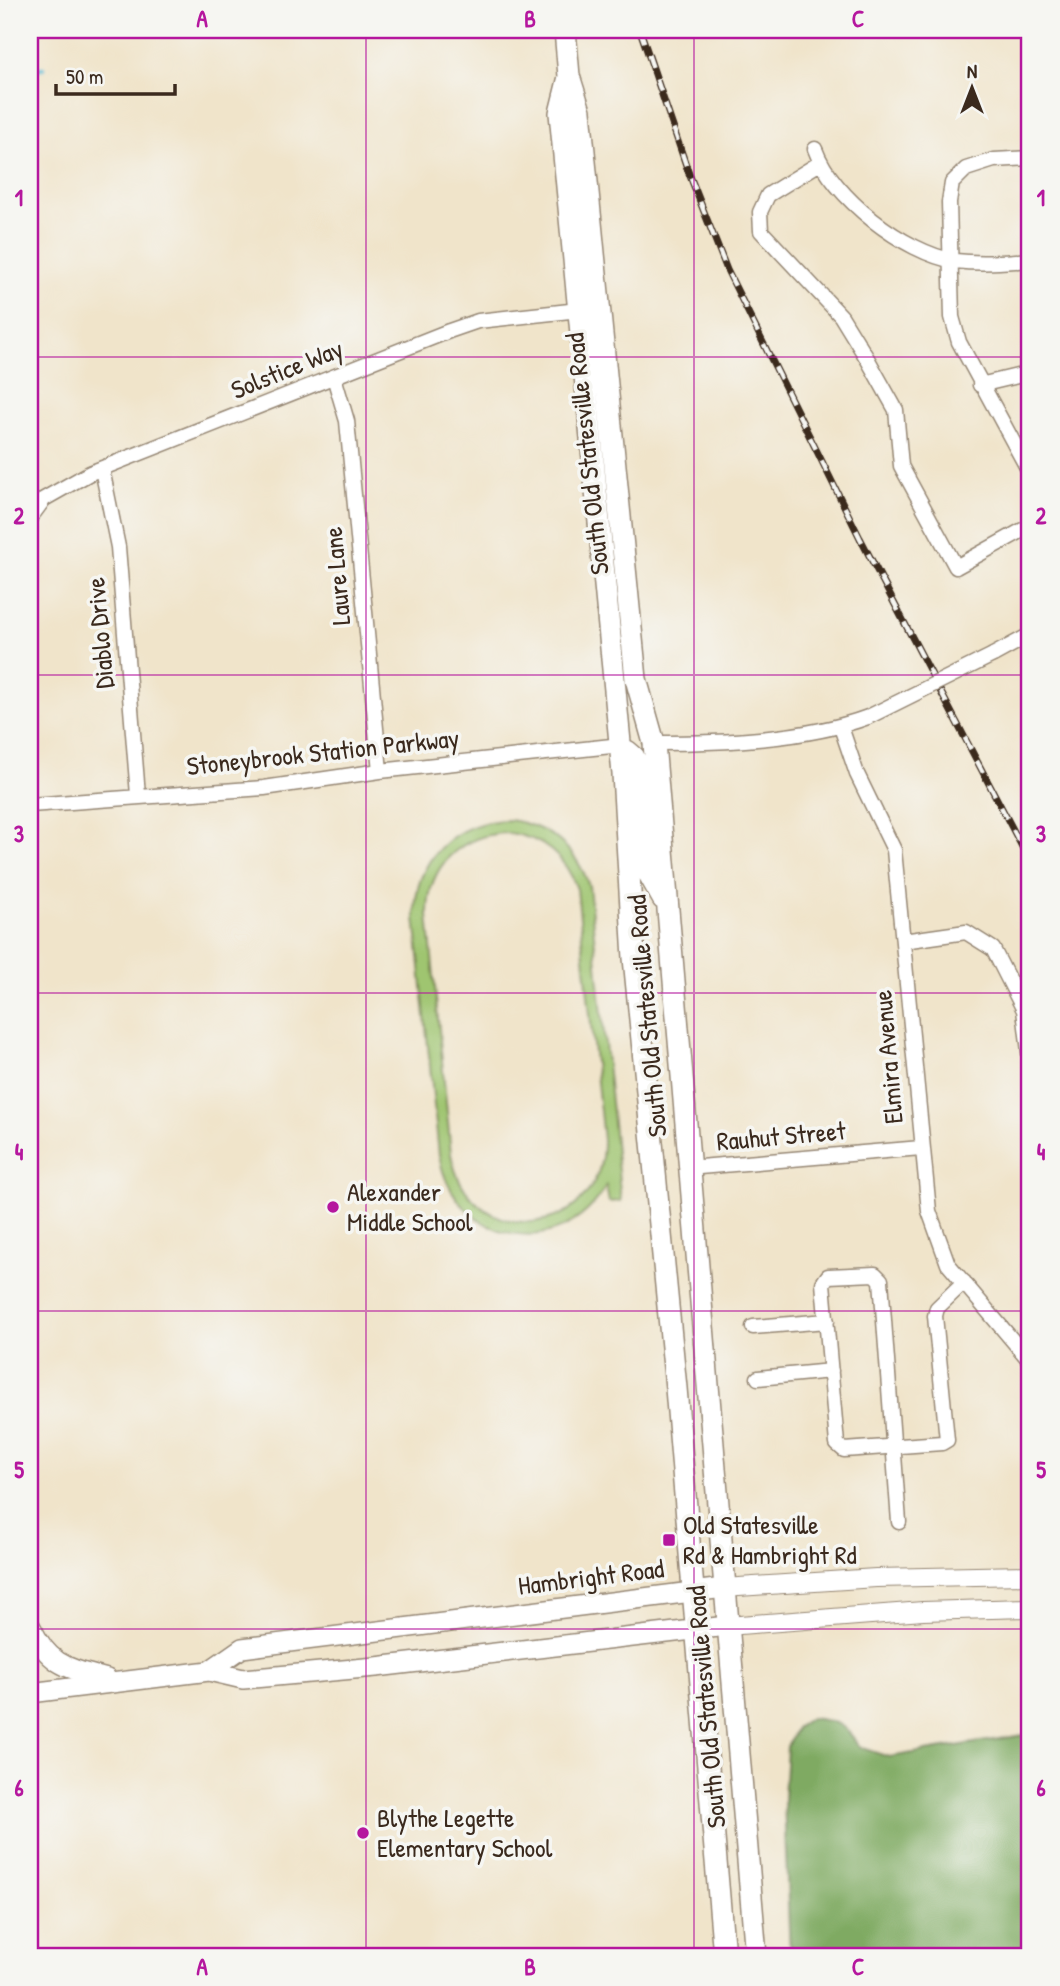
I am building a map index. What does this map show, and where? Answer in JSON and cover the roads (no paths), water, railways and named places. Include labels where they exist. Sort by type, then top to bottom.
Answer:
[{"type":"main road","name":"South Old Statesville Road","points":[[565,30],[569,76],[580,111],[636,679],[654,743],[756,1956]]},
{"type":"main road","name":"South Old Statesville Road","points":[[569,76],[560,113],[621,745],[634,958],[694,1590],[724,1956]]},
{"type":"main road","points":[[599,537],[618,605],[633,729],[644,740],[654,743]]},
{"type":"main road","points":[[621,745],[634,757],[637,767],[649,874],[666,903]]},
{"type":"main road","name":"Hambright Road","points":[[209,1671],[242,1648],[724,1588]]},
{"type":"main road","name":"Hambright Road","points":[[30,1692],[209,1671],[243,1679],[727,1626]]},
{"type":"main road","points":[[31,1627],[42,1650],[58,1664],[119,1682]]},
{"type":"street","points":[[1030,260],[991,263],[952,261],[922,250],[893,235],[849,200],[818,156],[768,195],[760,212],[761,231],[841,316],[869,360],[896,410],[901,466],[956,567],[1030,526]]},
{"type":"street","points":[[1030,158],[994,160],[966,169],[952,183],[949,202],[952,317],[959,342],[980,385],[1030,472]]},
{"type":"street","name":"Solstice Way","points":[[30,518],[44,499],[102,469],[478,321],[579,310]]},
{"type":"street","points":[[980,385],[1030,373]]},
{"type":"street","name":"Laure Lane","points":[[334,377],[347,421],[380,771]]},
{"type":"street","name":"Diablo Drive","points":[[102,469],[118,547],[138,795]]},
{"type":"street","points":[[654,743],[753,738],[841,727],[868,717],[1030,635]]},
{"type":"street","name":"Elmira Avenue","points":[[841,727],[857,774],[894,850],[929,1211],[948,1264],[1030,1361]]},
{"type":"street","name":"Stoneybrook Station Parkway","points":[[30,805],[138,795],[264,788],[380,771],[621,745]]},
{"type":"street","points":[[903,941],[966,932],[993,949],[1024,1010],[1030,1060]]},
{"type":"street","name":"Rauhut Street","points":[[688,1168],[921,1148]]},
{"type":"street","points":[[900,1522],[895,1447],[879,1275],[828,1276],[825,1279],[839,1448],[895,1447],[942,1443],[947,1440],[935,1316],[937,1308],[964,1282]]},
{"type":"street","points":[[753,1326],[827,1321]]},
{"type":"street","points":[[758,1378],[831,1371]]},
{"type":"street","name":"Hambright Road","points":[[724,1588],[863,1578],[1030,1575]]},
{"type":"street","name":"Hambright Road","points":[[727,1626],[923,1611],[1030,1608]]},
{"type":"waterway","points":[[30,69],[43,68]]},
{"type":"railway","points":[[640,30],[688,171],[727,270],[860,538],[1030,862]]},
{"type":"place","name":"Alexander Middle School","points":[[333,1207]]},
{"type":"place","name":"Old Statesville Rd & Hambright Rd","points":[[669,1540]]},
{"type":"place","name":"Blythe Legette Elementary School","points":[[363,1833]]}]
